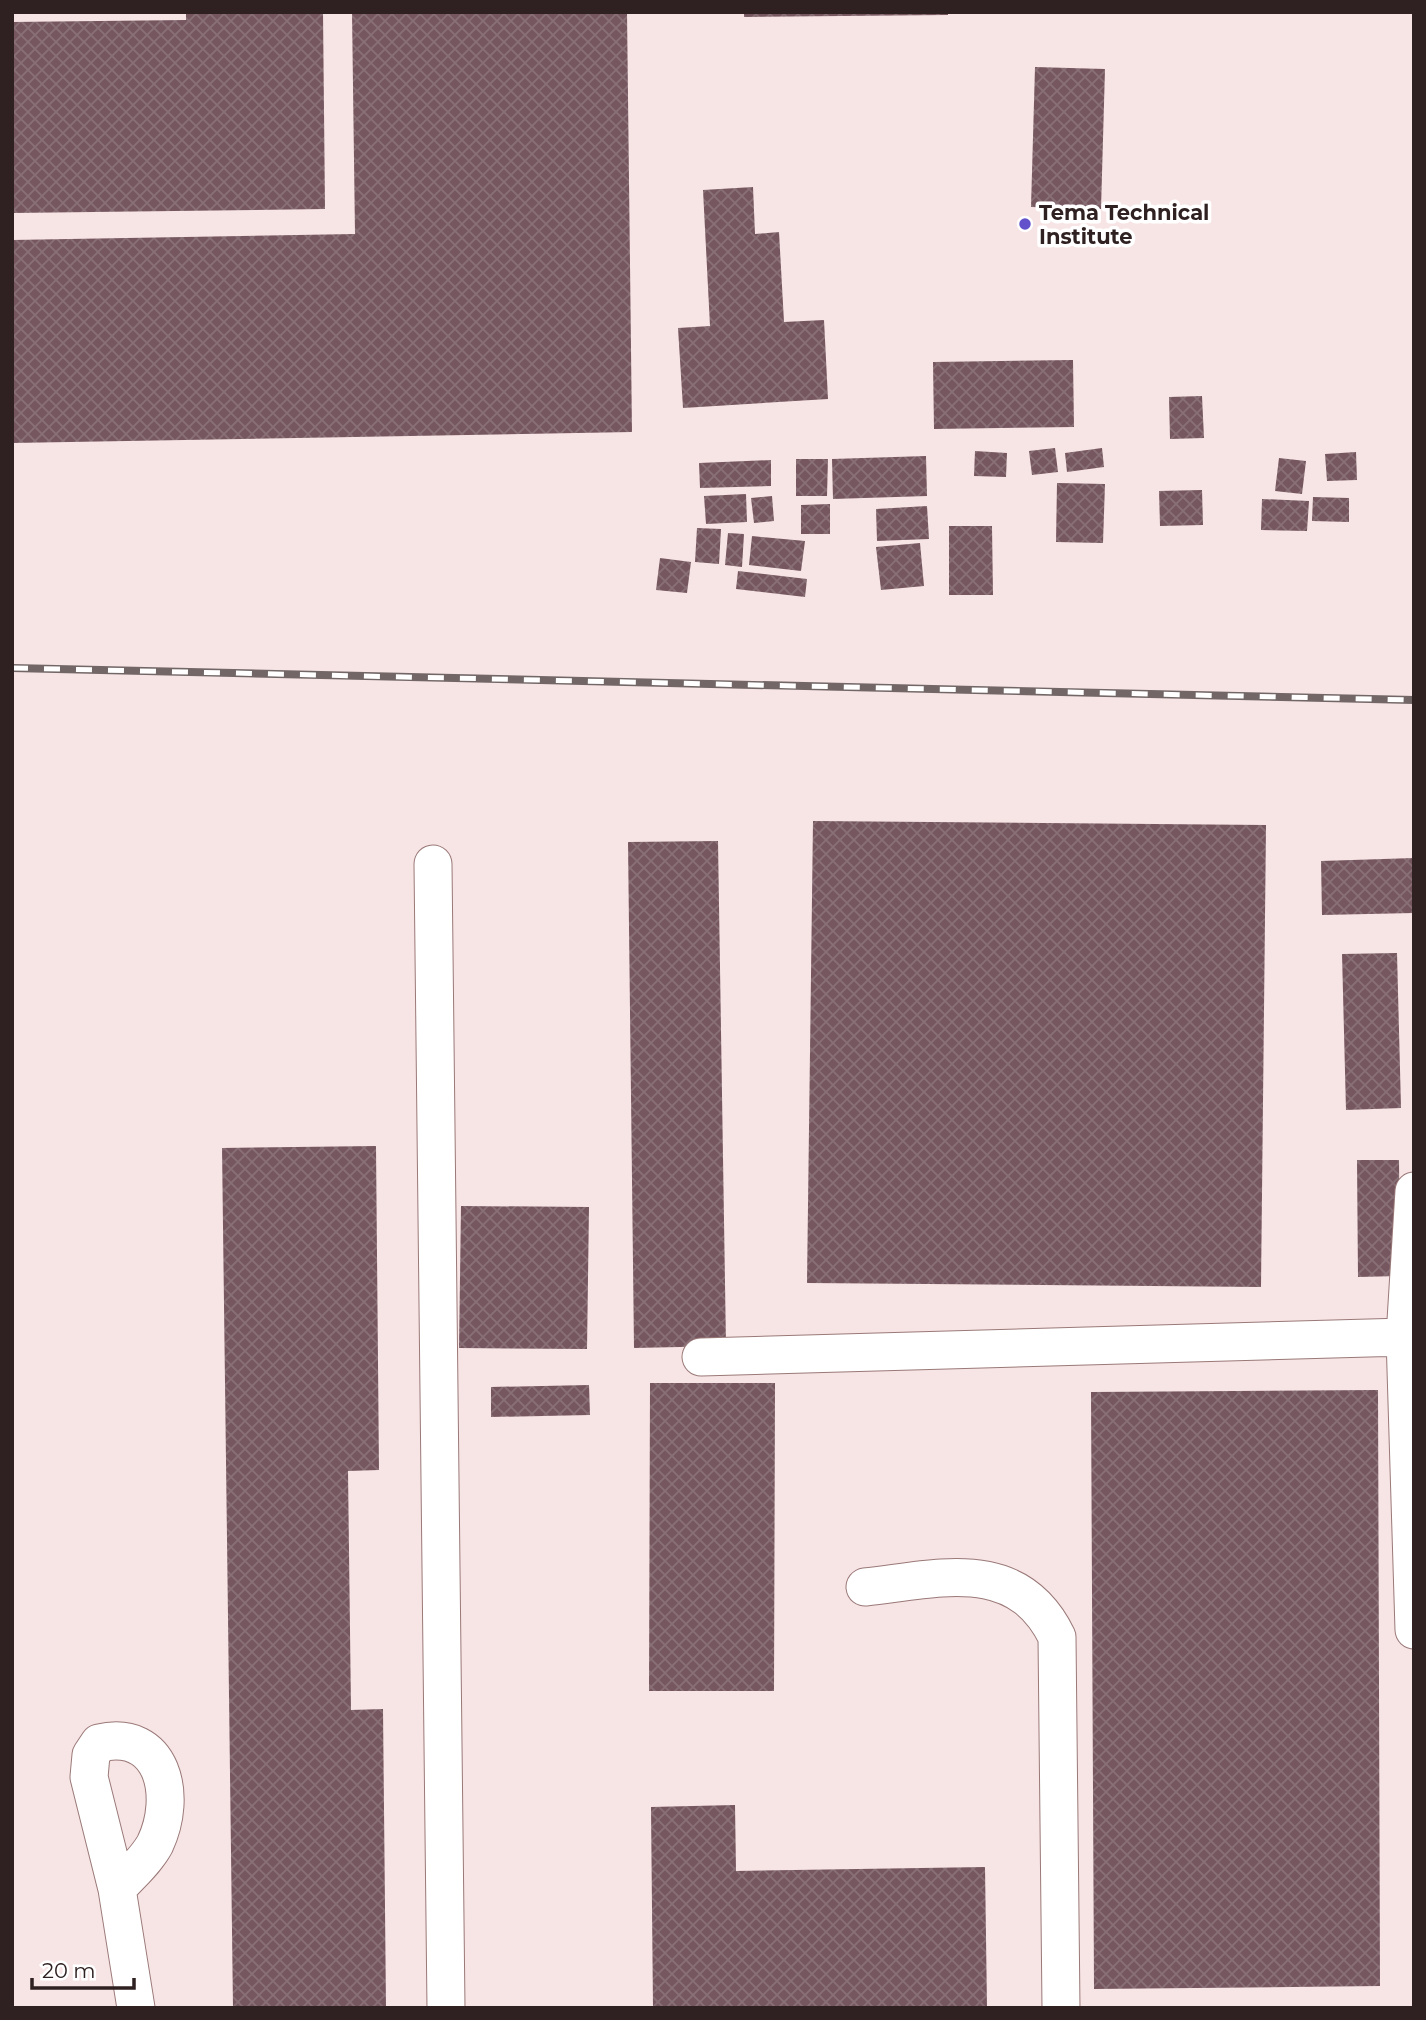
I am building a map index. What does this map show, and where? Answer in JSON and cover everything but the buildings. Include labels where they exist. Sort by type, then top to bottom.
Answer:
[{"type":"lane","points":[[432,864],[446,2008]]},
{"type":"lane","points":[[1414,1191],[1405,1336],[1414,1630]]},
{"type":"lane","points":[[701,1357],[1405,1336]]},
{"type":"lane","points":[[865,1587],[972,1576],[1011,1588],[1045,1613],[1056,1637],[1061,2008]]},
{"type":"lane","points":[[117,1889],[136,2008]]},
{"type":"shaded area","points":[[12,12],[1414,12],[1414,2008],[12,2008]]},
{"type":"railway","points":[[12,668],[1414,700]]},
{"type":"place","name":"Tema Technical Institute","points":[[1025,224]]}]
